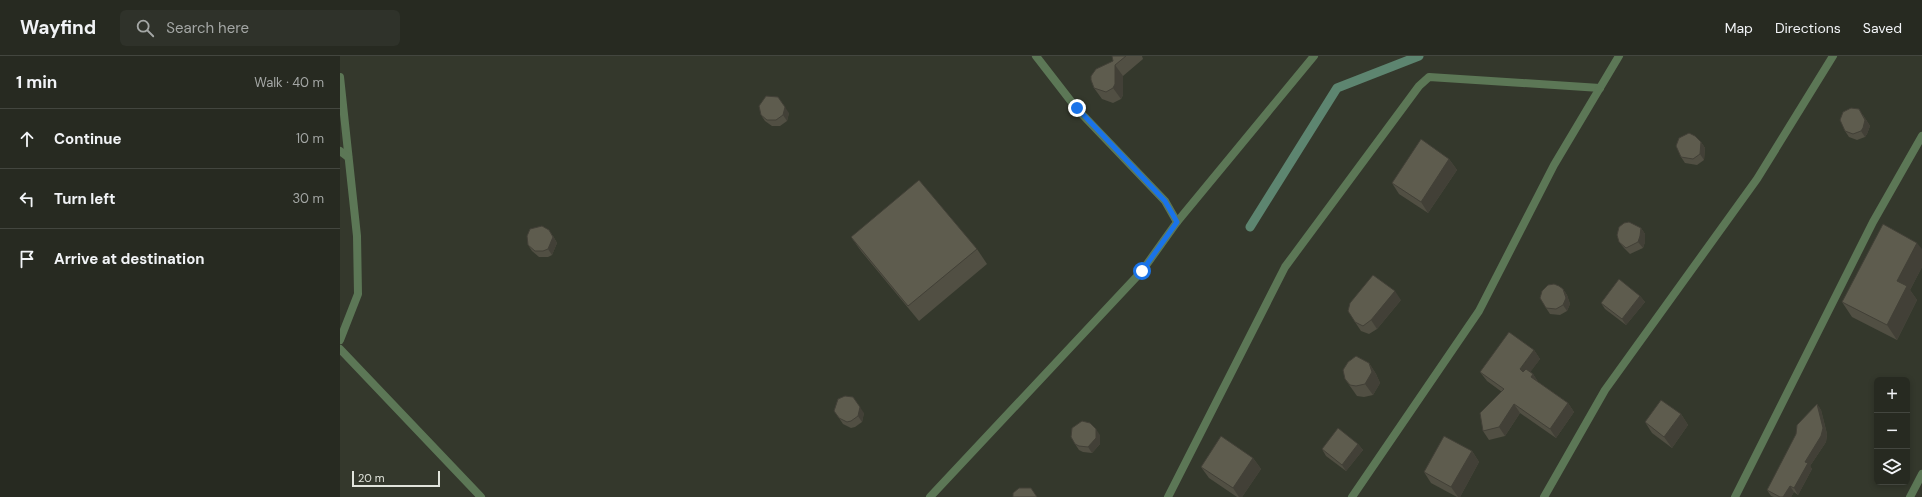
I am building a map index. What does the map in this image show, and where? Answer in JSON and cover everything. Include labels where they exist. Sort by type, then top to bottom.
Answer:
[{"type":"street","points":[[1036,56],[1077,108],[1165,201],[1177,222]]},
{"type":"street","points":[[930,497],[1142,271],[1177,222],[1314,56]]},
{"type":"street","points":[[1352,497],[1479,311],[1554,165],[1619,56]]},
{"type":"street","points":[[1544,497],[1605,390],[1757,179],[1833,56]]},
{"type":"street","points":[[340,77],[357,236],[358,294],[340,340]]},
{"type":"street","points":[[1168,497],[1285,267],[1419,86],[1429,78],[1600,88]]},
{"type":"street","points":[[1735,497],[1873,222],[1922,136]]},
{"type":"street","points":[[340,151],[348,157]]},
{"type":"street","points":[[340,349],[481,497]]},
{"type":"street","points":[[1910,497],[1922,474]]},
{"type":"building","points":[[1112,56],[1126,56],[1115,65],[1115,84],[1113,88],[1106,92],[1094,88],[1091,76],[1096,69],[1113,61]]},
{"type":"building","points":[[766,96],[778,97],[785,107],[783,115],[776,120],[767,120],[761,115],[759,106]]},
{"type":"building","points":[[1851,108],[1859,109],[1865,120],[1861,131],[1853,134],[1845,131],[1840,120],[1843,112]]},
{"type":"building","points":[[1689,133],[1701,142],[1700,154],[1693,159],[1681,157],[1676,146],[1679,138]]},
{"type":"building","points":[[1421,139],[1449,159],[1421,202],[1392,183]]},
{"type":"building","points":[[919,180],[977,249],[908,306],[851,237]]},
{"type":"building","points":[[1629,222],[1641,228],[1638,242],[1626,248],[1619,242],[1617,235],[1619,227],[1624,223]]},
{"type":"building","points":[[1883,224],[1917,243],[1897,281],[1907,286],[1887,325],[1842,302]]},
{"type":"building","points":[[542,226],[549,230],[553,237],[548,249],[543,251],[535,251],[528,245],[527,236],[530,229]]},
{"type":"building","points":[[1373,275],[1395,291],[1371,320],[1363,326],[1355,322],[1348,311],[1350,303]]},
{"type":"building","points":[[1619,279],[1640,296],[1622,319],[1601,303]]},
{"type":"building","points":[[1554,284],[1563,289],[1566,298],[1563,305],[1556,309],[1546,308],[1540,298],[1542,291],[1548,285]]},
{"type":"building","points":[[1509,332],[1534,350],[1520,369],[1523,372],[1526,369],[1533,374],[1531,377],[1568,403],[1550,429],[1514,404],[1499,427],[1483,431],[1480,413],[1504,389],[1480,372]]},
{"type":"building","points":[[1356,356],[1369,363],[1372,372],[1365,384],[1356,386],[1350,385],[1345,379],[1343,370],[1348,362]]},
{"type":"building","points":[[845,396],[853,397],[860,407],[858,416],[847,422],[839,418],[834,411],[838,399]]},
{"type":"building","points":[[1661,400],[1681,414],[1664,437],[1645,422]]},
{"type":"building","points":[[1817,404],[1823,428],[1821,436],[1805,462],[1808,463],[1794,488],[1790,486],[1783,497],[1780,497],[1767,490],[1796,434],[1797,425]]},
{"type":"building","points":[[1082,421],[1090,423],[1096,429],[1096,438],[1088,447],[1075,444],[1071,437],[1072,428]]},
{"type":"building","points":[[1338,428],[1358,444],[1342,465],[1322,449]]},
{"type":"building","points":[[1221,436],[1253,458],[1233,488],[1201,467]]},
{"type":"building","points":[[1444,436],[1472,451],[1451,487],[1424,472]]},
{"type":"building","points":[[1019,488],[1031,488],[1037,497],[1013,497],[1013,493]]},
{"type":"waterway","points":[[1250,227],[1337,88],[1419,56]]},
{"type":"route","points":[[1077,108],[1165,201],[1177,222],[1142,271]]}]
